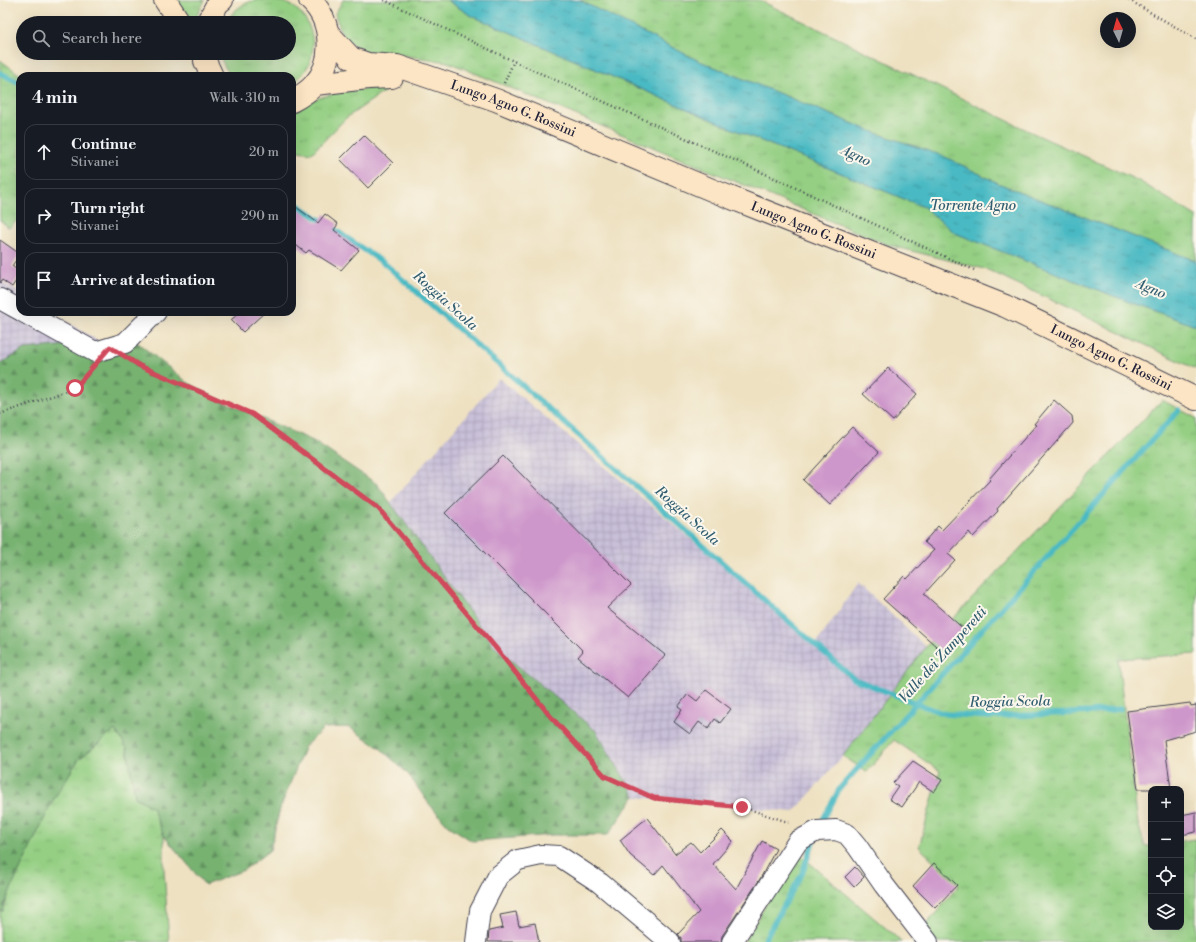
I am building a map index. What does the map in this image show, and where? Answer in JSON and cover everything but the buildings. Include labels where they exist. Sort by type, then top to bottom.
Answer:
[{"type":"main road","points":[[165,0],[175,16]]},
{"type":"main road","points":[[211,16],[222,0]]},
{"type":"main road","name":"Lungo Agno G. Rossini","points":[[323,12],[351,58],[368,64],[397,66],[496,100],[719,193],[1005,306],[1196,399]]},
{"type":"main road","name":"Lungo Agno G. Rossini","points":[[296,99],[303,95],[315,84],[324,68],[329,51],[323,12]]},
{"type":"main road","name":"Lungo Agno G. Rossini","points":[[315,84],[368,78],[426,76]]},
{"type":"street","points":[[0,299],[16,308]]},
{"type":"street","points":[[30,316],[96,352],[125,343],[152,316]]},
{"type":"street","points":[[732,942],[798,841],[817,831],[836,830],[847,834],[857,846],[884,885],[928,942]]},
{"type":"street","points":[[476,942],[480,911],[498,876],[518,860],[541,855],[559,856],[600,883],[670,942]]},
{"type":"path","points":[[384,0],[514,62],[770,176],[976,271]]},
{"type":"path","points":[[1129,0],[1196,39]]},
{"type":"path","points":[[501,90],[514,62]]},
{"type":"path","points":[[0,414],[75,388],[110,347],[140,366],[252,414],[378,508],[495,647],[551,717],[605,776],[654,798],[742,807],[817,831]]},
{"type":"shaded area","points":[[0,281],[16,291],[16,316],[58,316],[100,342],[26,349],[0,364]]},
{"type":"shaded area","points":[[499,378],[816,644],[858,583],[926,647],[843,756],[794,812],[635,797],[596,731],[495,647],[390,503]]},
{"type":"green space","points":[[177,0],[205,0],[197,16],[187,16]]},
{"type":"green space","points":[[255,0],[269,0],[287,3],[300,13],[307,22],[313,44],[312,55],[308,66],[296,79],[296,72],[229,72],[226,68],[222,60],[296,60],[296,16],[230,16],[238,8]]},
{"type":"green space","points":[[343,0],[447,0],[470,15],[747,135],[924,207],[955,233],[1124,300],[1196,326],[1196,369],[988,270],[888,245],[448,62],[394,54],[367,54],[343,38],[335,14]]},
{"type":"green space","points":[[579,0],[759,0],[1033,133],[1139,181],[1196,216],[1196,261],[1000,184],[943,156],[876,133],[697,60]]},
{"type":"green space","points":[[0,60],[16,72],[16,222],[9,228],[0,220]]},
{"type":"green space","points":[[391,87],[346,118],[312,153],[296,149],[296,111],[314,100],[326,96],[365,89]]},
{"type":"green space","points":[[133,339],[187,382],[218,399],[313,441],[377,484],[495,647],[596,731],[635,796],[608,835],[553,835],[472,841],[449,826],[429,804],[408,774],[381,749],[349,727],[324,728],[305,746],[280,809],[270,850],[244,870],[205,885],[164,836],[152,807],[135,797],[127,748],[115,730],[78,760],[52,802],[9,893],[3,911],[0,912],[0,364],[25,349]]},
{"type":"green space","points":[[1162,400],[1196,418],[1196,654],[1118,659],[1138,824],[1145,846],[1148,846],[1148,930],[1184,930],[1184,841],[1196,839],[1196,942],[912,942],[959,885],[919,847],[940,771],[894,740],[867,772],[843,756],[926,647]]},
{"type":"green space","points":[[115,730],[127,748],[135,797],[152,807],[164,836],[164,870],[169,942],[0,942],[0,912],[3,911],[9,893],[52,802],[78,760]]},
{"type":"green space","points":[[797,852],[902,942],[744,942]]},
{"type":"water","name":"Torrente Agno","points":[[447,0],[579,0],[697,60],[876,133],[943,156],[1000,184],[1196,261],[1196,326],[1124,300],[955,233],[924,207],[747,135],[470,15]]},
{"type":"waterway","name":"Roggia Scola","points":[[0,73],[16,81]]},
{"type":"waterway","name":"Roggia Scola","points":[[296,204],[384,263],[854,679],[946,714],[990,717],[1092,712],[1120,709]]},
{"type":"waterway","name":"Valle dei Zamperetti","points":[[819,827],[840,788],[1179,410]]},
{"type":"waterway","name":"Valle dei Zamperetti","points":[[763,942],[802,874],[814,839]]},
{"type":"route","points":[[75,388],[110,347],[140,366],[252,414],[378,508],[495,647],[551,717],[605,776],[654,798],[742,807]]},
{"type":"water label","name":"Agno","points":[[856,156]]},
{"type":"water label","name":"Agno","points":[[1151,289]]}]
